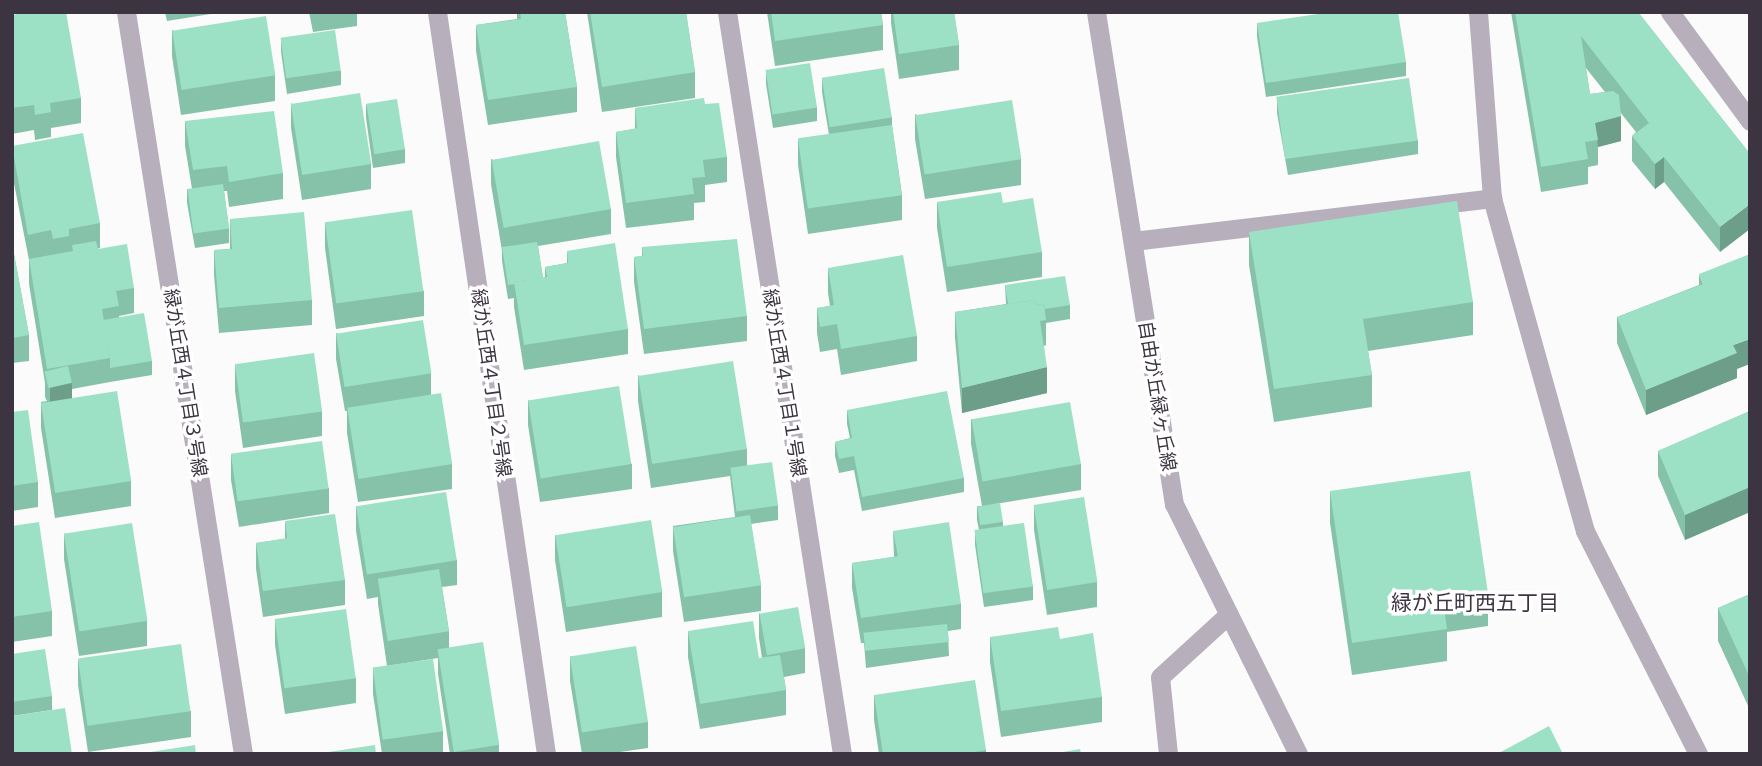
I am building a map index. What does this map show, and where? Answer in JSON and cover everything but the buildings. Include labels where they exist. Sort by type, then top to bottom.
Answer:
[{"type":"street","name":"緑が丘西４丁目３号線","points":[[126,12],[243,754]]},
{"type":"street","name":"緑が丘西４丁目２号線","points":[[438,12],[545,754]]},
{"type":"street","name":"緑が丘西４丁目１号線","points":[[727,12],[842,754]]},
{"type":"street","name":"自由が丘緑ヶ丘線","points":[[1096,12],[1174,504],[1298,754]]},
{"type":"street","points":[[1478,12],[1492,198],[1585,531],[1698,754]]},
{"type":"street","points":[[1670,12],[1750,121]]},
{"type":"street","points":[[1133,241],[1492,198]]},
{"type":"street","points":[[1168,754],[1160,677],[1229,614]]},
{"type":"district","name":"緑が丘町西五丁目","points":[[1475,603]]}]
